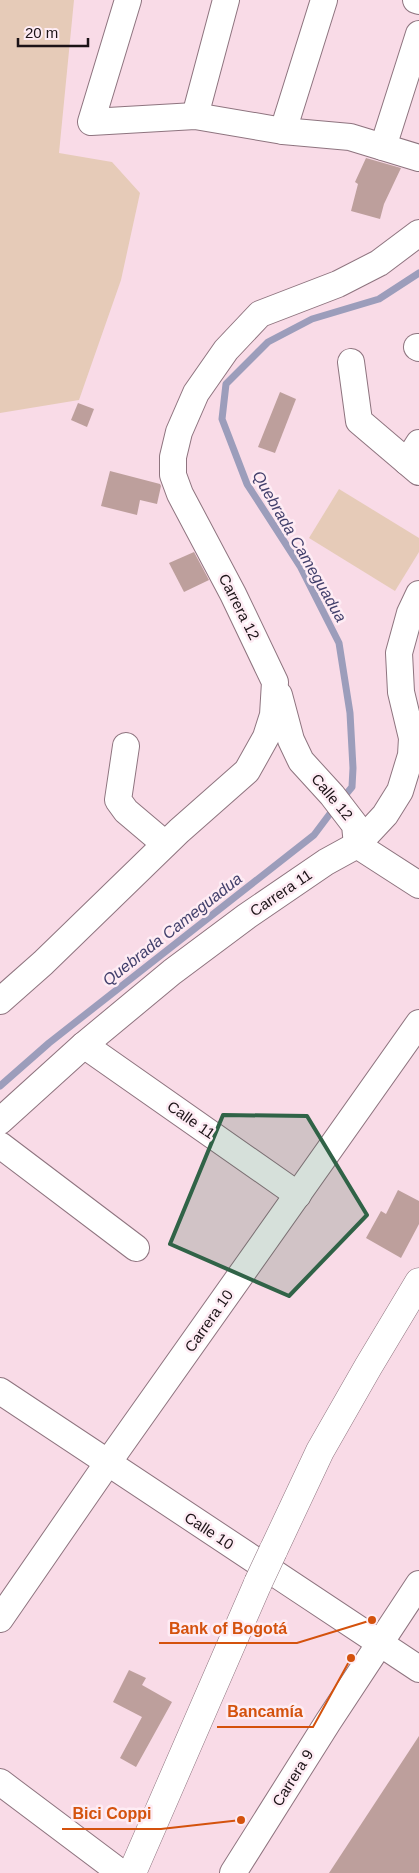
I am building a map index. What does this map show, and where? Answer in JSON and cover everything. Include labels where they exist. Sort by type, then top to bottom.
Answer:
[{"type":"main road","points":[[132,1873],[258,1583],[320,1451],[419,1282]]},
{"type":"street","points":[[128,0],[91,122],[195,116],[283,131],[350,137],[419,158]]},
{"type":"street","points":[[195,116],[226,0]]},
{"type":"street","points":[[283,131],[324,0]]},
{"type":"street","points":[[383,147],[419,34]]},
{"type":"street","name":"Carrera 12","points":[[0,1001],[43,963],[165,844],[248,771],[266,737],[273,715],[275,682],[233,594],[180,494],[173,475],[179,432],[196,393],[226,350],[260,314],[338,284],[379,263],[419,233]]},
{"type":"street","points":[[351,362],[359,421],[415,459]]},
{"type":"street","name":"Carrera 11","points":[[0,1121],[84,1046],[172,972],[247,916],[326,862],[356,835],[385,815],[400,791],[415,757],[401,692],[399,653],[416,609]]},
{"type":"street","name":"Calle 12","points":[[275,682],[291,740],[301,761],[332,795],[356,835],[419,885]]},
{"type":"street","points":[[126,746],[118,800],[126,811],[165,844]]},
{"type":"street","name":"Carrera 10","points":[[0,1619],[107,1464],[419,1023]]},
{"type":"street","name":"Calle 11","points":[[84,1046],[298,1195]]},
{"type":"street","points":[[0,1145],[136,1248]]},
{"type":"street","name":"Calle 10","points":[[0,1391],[419,1670]]},
{"type":"street","name":"Carrera 9","points":[[233,1873],[328,1722],[419,1584]]},
{"type":"street","points":[[0,1782],[121,1873]]},
{"type":"highlighted area","points":[[223,1115],[307,1116],[367,1215],[289,1296],[170,1244]]},
{"type":"shaded area","points":[[0,0],[74,0],[59,153],[112,162],[140,193],[121,280],[79,400],[0,413]]},
{"type":"shaded area","points":[[339,489],[419,538],[419,552],[395,591],[309,538]]},
{"type":"building","points":[[366,158],[401,168],[384,204],[380,219],[351,211],[358,184],[355,182]]},
{"type":"building","points":[[280,392],[296,399],[275,453],[258,447]]},
{"type":"building","points":[[78,403],[94,409],[87,427],[71,420]]},
{"type":"building","points":[[110,471],[160,484],[157,504],[140,500],[137,515],[101,506]]},
{"type":"building","points":[[194,552],[209,580],[184,592],[169,563]]},
{"type":"building","points":[[398,1190],[419,1201],[419,1224],[401,1258],[366,1238],[381,1211],[386,1214]]},
{"type":"building","points":[[129,1670],[146,1678],[142,1685],[172,1702],[136,1767],[120,1758],[142,1717],[113,1702]]},
{"type":"building","points":[[419,1736],[419,1873],[329,1873]]},
{"type":"waterway","name":"Quebrada Cameguadua","points":[[342,799],[352,787],[353,768],[350,713],[339,643],[300,566],[247,484],[222,419],[226,384],[268,342],[312,319],[379,299],[419,273]]},
{"type":"waterway","name":"Quebrada Cameguadua","points":[[0,1086],[49,1043],[314,835],[335,807]]},
{"type":"place","name":"Bank of Bogotá","points":[[372,1620]]},
{"type":"place","name":"Bancamía","points":[[351,1658]]},
{"type":"place","name":"Bici Coppi","points":[[241,1820]]}]
